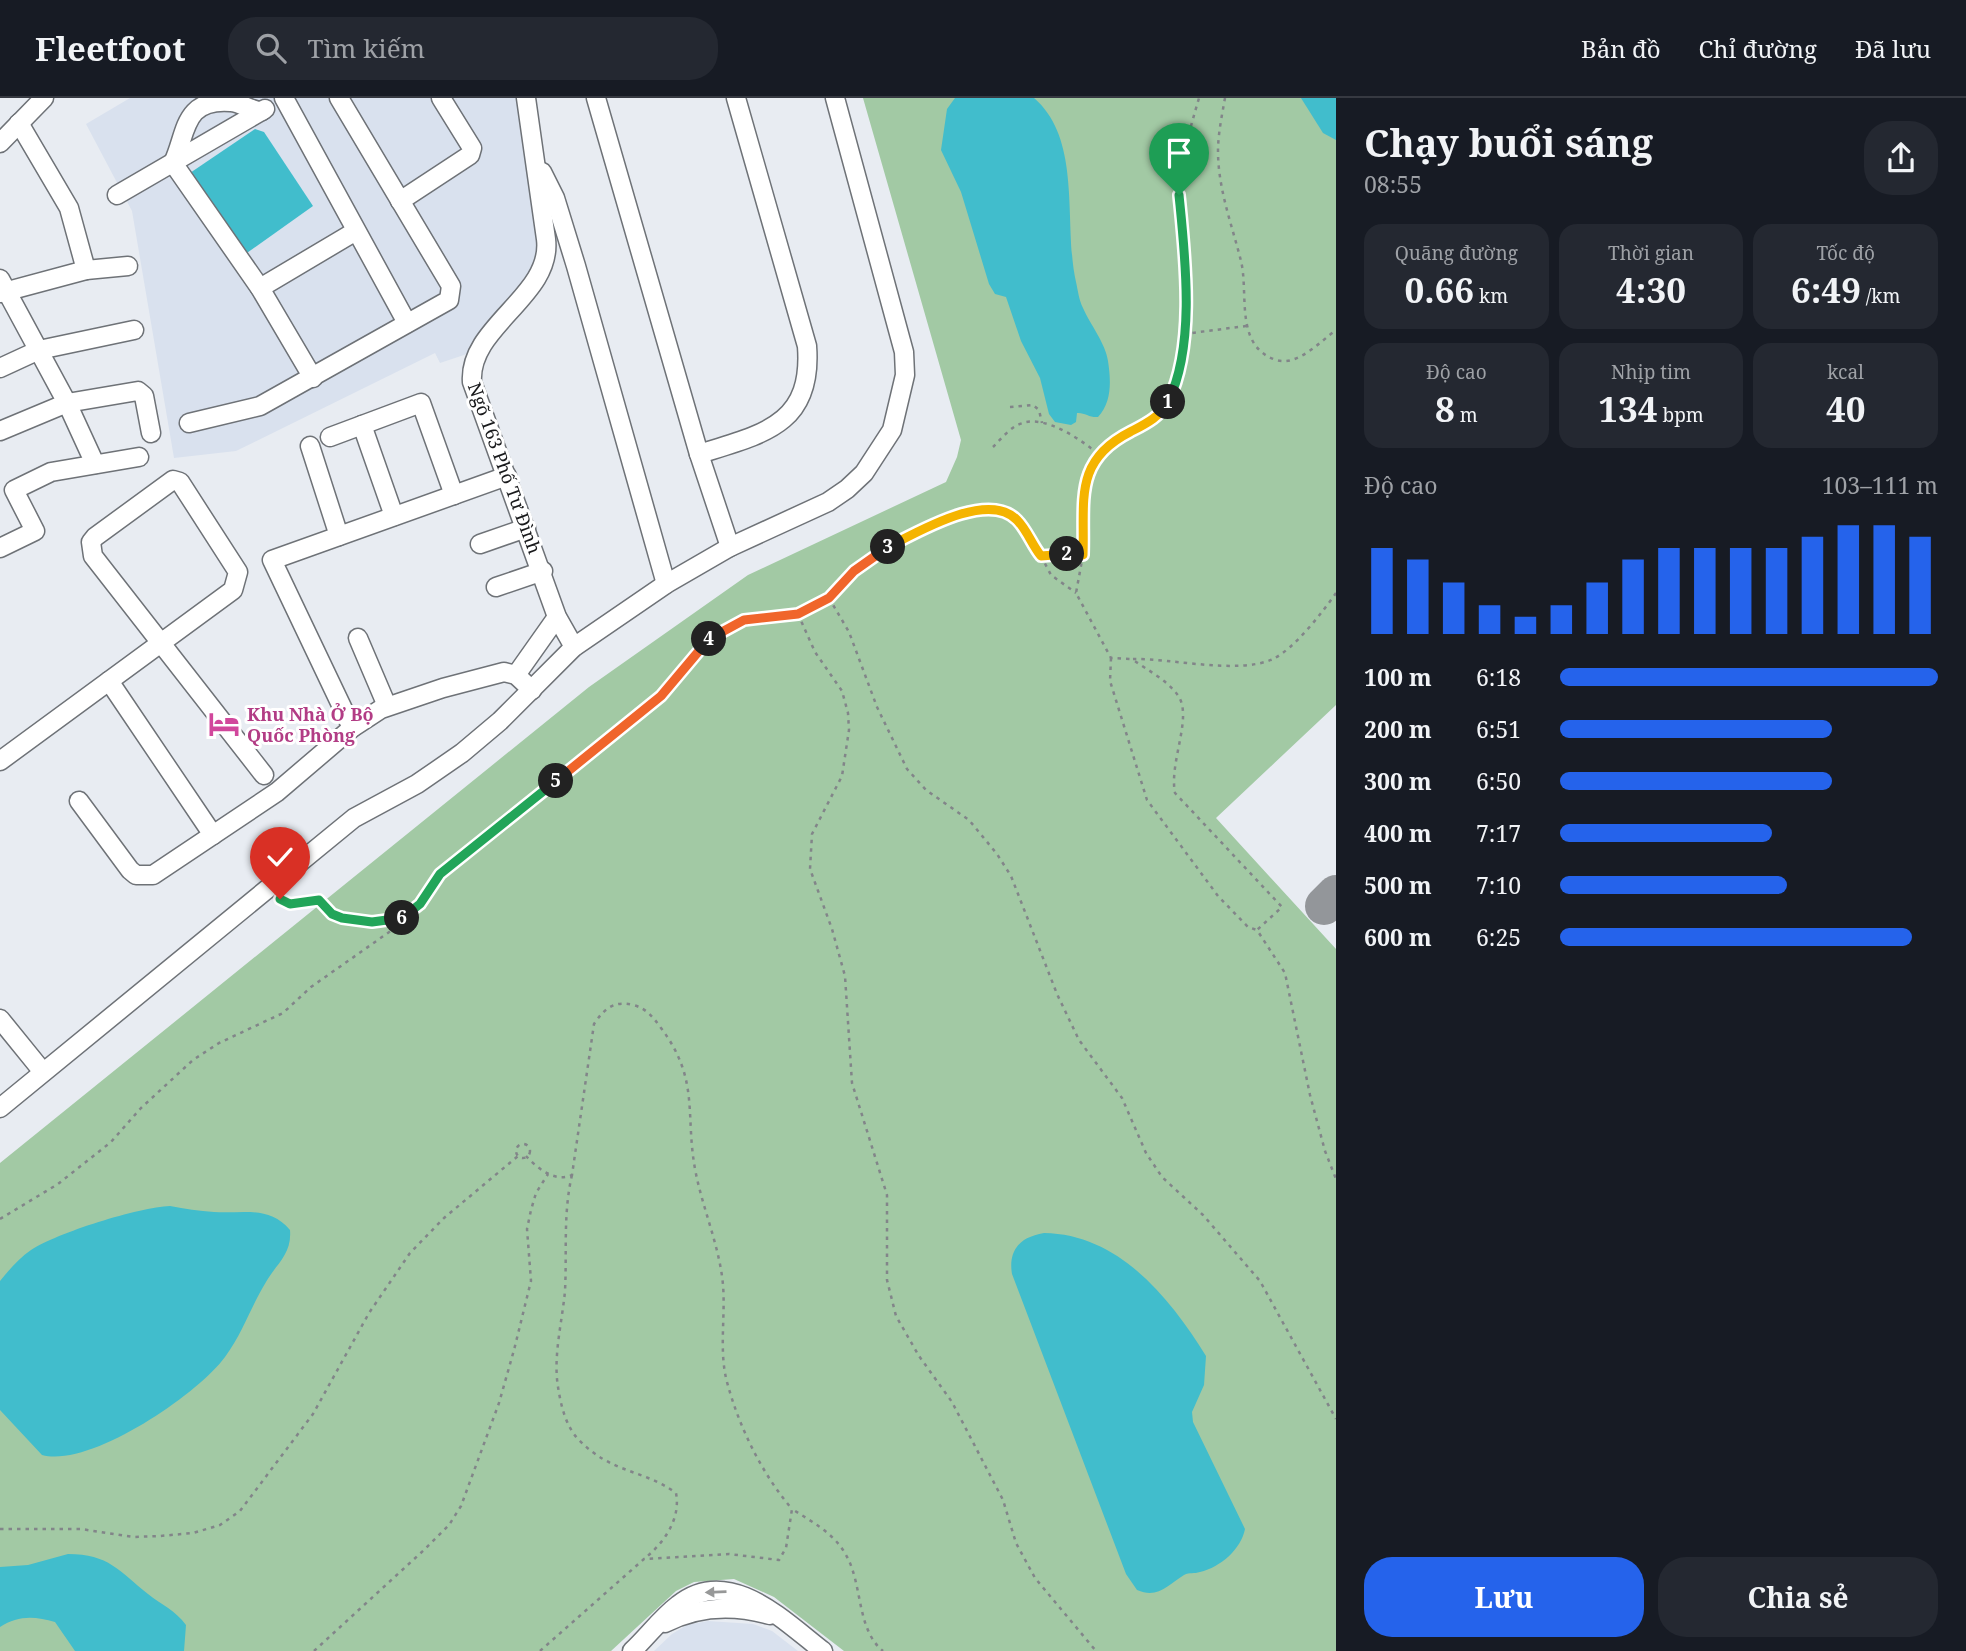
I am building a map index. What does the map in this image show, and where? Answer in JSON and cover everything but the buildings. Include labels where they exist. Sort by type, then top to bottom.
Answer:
[{"type":"street","points":[[0,143],[44,98]]},
{"type":"street","points":[[117,195],[284,98],[407,323]]},
{"type":"street","points":[[189,423],[245,411],[313,378],[445,304],[452,293],[339,98]]},
{"type":"street","points":[[400,201],[470,155],[471,148],[441,98]]},
{"type":"street","name":"Ngõ 163 Phố Tư Đình","points":[[526,98],[547,247],[546,262],[540,276],[494,330],[472,371],[472,382],[543,572],[557,617],[573,647]]},
{"type":"street","points":[[596,98],[699,454],[730,547]]},
{"type":"street","points":[[699,454],[746,439],[777,424],[796,409],[805,390],[809,369],[807,346],[736,98]]},
{"type":"street","points":[[0,1108],[354,818],[417,784],[461,753],[532,690],[573,647],[666,584],[730,547],[828,502],[847,489],[879,453],[892,430],[905,375],[899,326],[835,98]]},
{"type":"street","points":[[173,163],[185,123],[198,109],[228,101],[262,111]]},
{"type":"street","points":[[19,123],[69,208],[86,270]]},
{"type":"street","points":[[534,154],[555,198],[576,265],[666,584]]},
{"type":"street","points":[[173,163],[260,288],[313,378]]},
{"type":"street","points":[[260,288],[356,231]]},
{"type":"street","points":[[540,276],[576,265]]},
{"type":"street","points":[[95,464],[39,350],[2,288],[86,270],[128,266]]},
{"type":"street","points":[[0,368],[39,350],[134,330]]},
{"type":"street","points":[[0,431],[66,402],[142,393],[151,433]]},
{"type":"street","points":[[330,437],[421,403],[454,495]]},
{"type":"street","points":[[362,425],[394,516]]},
{"type":"street","points":[[310,446],[339,536]]},
{"type":"street","points":[[0,548],[35,530],[14,490],[51,472],[139,457]]},
{"type":"street","points":[[352,728],[272,560],[507,476]]},
{"type":"street","points":[[0,761],[159,643],[233,590],[239,577],[180,482],[173,480],[91,542],[93,556],[159,643],[264,775]]},
{"type":"street","points":[[480,544],[526,528]]},
{"type":"street","points":[[496,587],[543,572]]},
{"type":"street","points":[[516,675],[557,617]]},
{"type":"street","points":[[358,638],[387,706]]},
{"type":"street","points":[[79,801],[136,875],[153,875],[277,792],[352,728],[387,706],[504,672],[516,675],[532,690]]},
{"type":"street","points":[[110,681],[212,835]]},
{"type":"street","points":[[0,1019],[43,1072]]},
{"type":"street","points":[[632,1651],[657,1628],[705,1609],[740,1609],[777,1616],[823,1651]]},
{"type":"path","points":[[1076,593],[1083,555],[1081,510],[1091,466],[1098,454],[1164,410],[1174,384],[1183,334],[1185,262],[1179,195],[1182,162],[1199,98]]},
{"type":"path","points":[[1225,98],[1218,152],[1224,204],[1242,263],[1246,326],[1260,350],[1278,361],[1288,362],[1303,355],[1336,330]]},
{"type":"path","points":[[1183,334],[1246,326]]},
{"type":"path","points":[[1010,407],[1033,405],[1039,410],[1042,423]]},
{"type":"path","points":[[993,447],[1024,422],[1042,423],[1065,432],[1098,454]]},
{"type":"path","points":[[0,1219],[58,1184],[111,1142],[141,1108],[193,1060],[219,1043],[282,1013],[312,987],[406,918],[420,904],[440,874],[507,824],[661,696],[710,638],[744,620],[798,614],[829,598],[840,583],[881,550],[947,519],[977,510],[1008,513],[1017,520],[1051,575],[1076,593],[1111,658],[1110,681],[1147,800],[1218,896],[1248,927],[1257,930],[1285,973],[1310,1095],[1325,1151],[1336,1179]]},
{"type":"path","points":[[1041,556],[1083,555]]},
{"type":"path","points":[[1111,658],[1241,664],[1272,659],[1288,649],[1336,593]]},
{"type":"path","points":[[829,598],[849,632],[886,728],[907,769],[926,790],[969,820],[997,854],[1011,876],[1057,994],[1080,1040],[1122,1098],[1146,1153],[1161,1177],[1203,1216],[1261,1281],[1336,1419]]},
{"type":"path","points":[[798,614],[816,652],[842,691],[848,713],[849,730],[842,776],[812,834],[810,869],[832,929],[845,976],[852,1083],[861,1120],[887,1195],[887,1280],[896,1316],[919,1356],[953,1402],[1003,1500],[1016,1543],[1035,1578],[1097,1651]]},
{"type":"path","points":[[1132,659],[1170,687],[1183,707],[1184,720],[1174,760],[1175,793],[1282,907],[1257,930]]},
{"type":"path","points":[[280,899],[290,904],[319,900],[332,914],[349,919],[372,922],[406,918]]},
{"type":"path","points":[[540,1651],[656,1549],[677,1515],[676,1493],[659,1482],[613,1466],[581,1442],[569,1429],[558,1388],[556,1365],[565,1288],[565,1214],[594,1024],[602,1011],[613,1004],[630,1004],[644,1009],[676,1049],[684,1070],[693,1115],[690,1139],[722,1278],[722,1346],[726,1381],[743,1427],[763,1468],[792,1509],[821,1527],[847,1556],[869,1635],[883,1651]]},
{"type":"path","points":[[518,1156],[516,1148],[524,1144],[529,1148],[526,1156]]},
{"type":"path","points":[[0,1529],[81,1529],[132,1537],[193,1533],[220,1525],[240,1511],[313,1414],[369,1313],[410,1253],[444,1218],[518,1156],[526,1156],[548,1174],[559,1178],[572,1175]]},
{"type":"path","points":[[314,1651],[424,1550],[449,1525],[461,1506],[499,1402],[514,1350],[531,1281],[527,1229],[536,1193],[548,1174]]},
{"type":"path","points":[[644,1559],[729,1554],[779,1560],[786,1548],[792,1509]]},
{"type":"shaded area","points":[[130,98],[519,98],[542,260],[476,351],[440,363],[435,353],[236,451],[174,458],[132,211],[86,124]]},
{"type":"shaded area","points":[[708,1621],[753,1624],[772,1631],[798,1651],[654,1651],[672,1634],[687,1625]]},
{"type":"green space","points":[[863,98],[1336,98],[1336,705],[1216,818],[1336,949],[1336,1651],[844,1651],[774,1597],[734,1579],[694,1582],[676,1591],[611,1651],[0,1651],[0,1163],[589,687],[748,575],[946,482],[961,440]]},
{"type":"water","points":[[955,98],[1034,98],[1049,116],[1059,136],[1069,184],[1072,259],[1079,295],[1108,361],[1109,391],[1106,405],[1098,417],[1077,413],[1076,422],[1071,425],[1055,422],[1049,414],[1040,378],[1021,341],[1006,297],[995,294],[989,284],[961,192],[941,150],[947,109]]},
{"type":"water","points":[[1301,98],[1336,98],[1336,140],[1323,133]]},
{"type":"water","points":[[255,129],[264,132],[313,206],[244,255],[187,175]]},
{"type":"water","points":[[170,1206],[208,1212],[255,1212],[273,1217],[290,1230],[289,1246],[225,1357],[191,1390],[141,1425],[114,1440],[87,1451],[62,1456],[42,1455],[0,1410],[0,1281],[14,1264],[43,1243],[119,1216]]},
{"type":"water","points":[[1044,1233],[1071,1236],[1096,1244],[1119,1257],[1159,1292],[1206,1356],[1204,1385],[1192,1412],[1193,1422],[1245,1529],[1235,1550],[1229,1556],[1208,1570],[1184,1575],[1157,1592],[1137,1590],[1126,1574],[1012,1274],[1012,1258],[1018,1246],[1028,1238]]},
{"type":"water","points":[[68,1554],[94,1557],[113,1565],[173,1612],[186,1625],[184,1651],[75,1651],[55,1622],[27,1618],[13,1620],[0,1627],[0,1567],[28,1565]]},
{"type":"taxiway","points":[[1324,906],[1336,894]]},
{"type":"place","name":"Khu Nhà Ở Bộ Quốc Phòng","points":[[224,724]]},
{"type":"route","points":[[280,899],[290,904],[319,900],[332,914],[342,918],[372,922],[406,918],[420,904],[440,874],[507,824],[541,793],[661,696],[710,638],[726,627],[744,620],[798,614],[829,598],[840,583],[881,550],[947,519],[977,510],[1008,513],[1017,520],[1041,556],[1083,555],[1081,510],[1091,466],[1098,454],[1118,438],[1152,420],[1164,410],[1177,374],[1185,312],[1184,235],[1179,195]]}]
